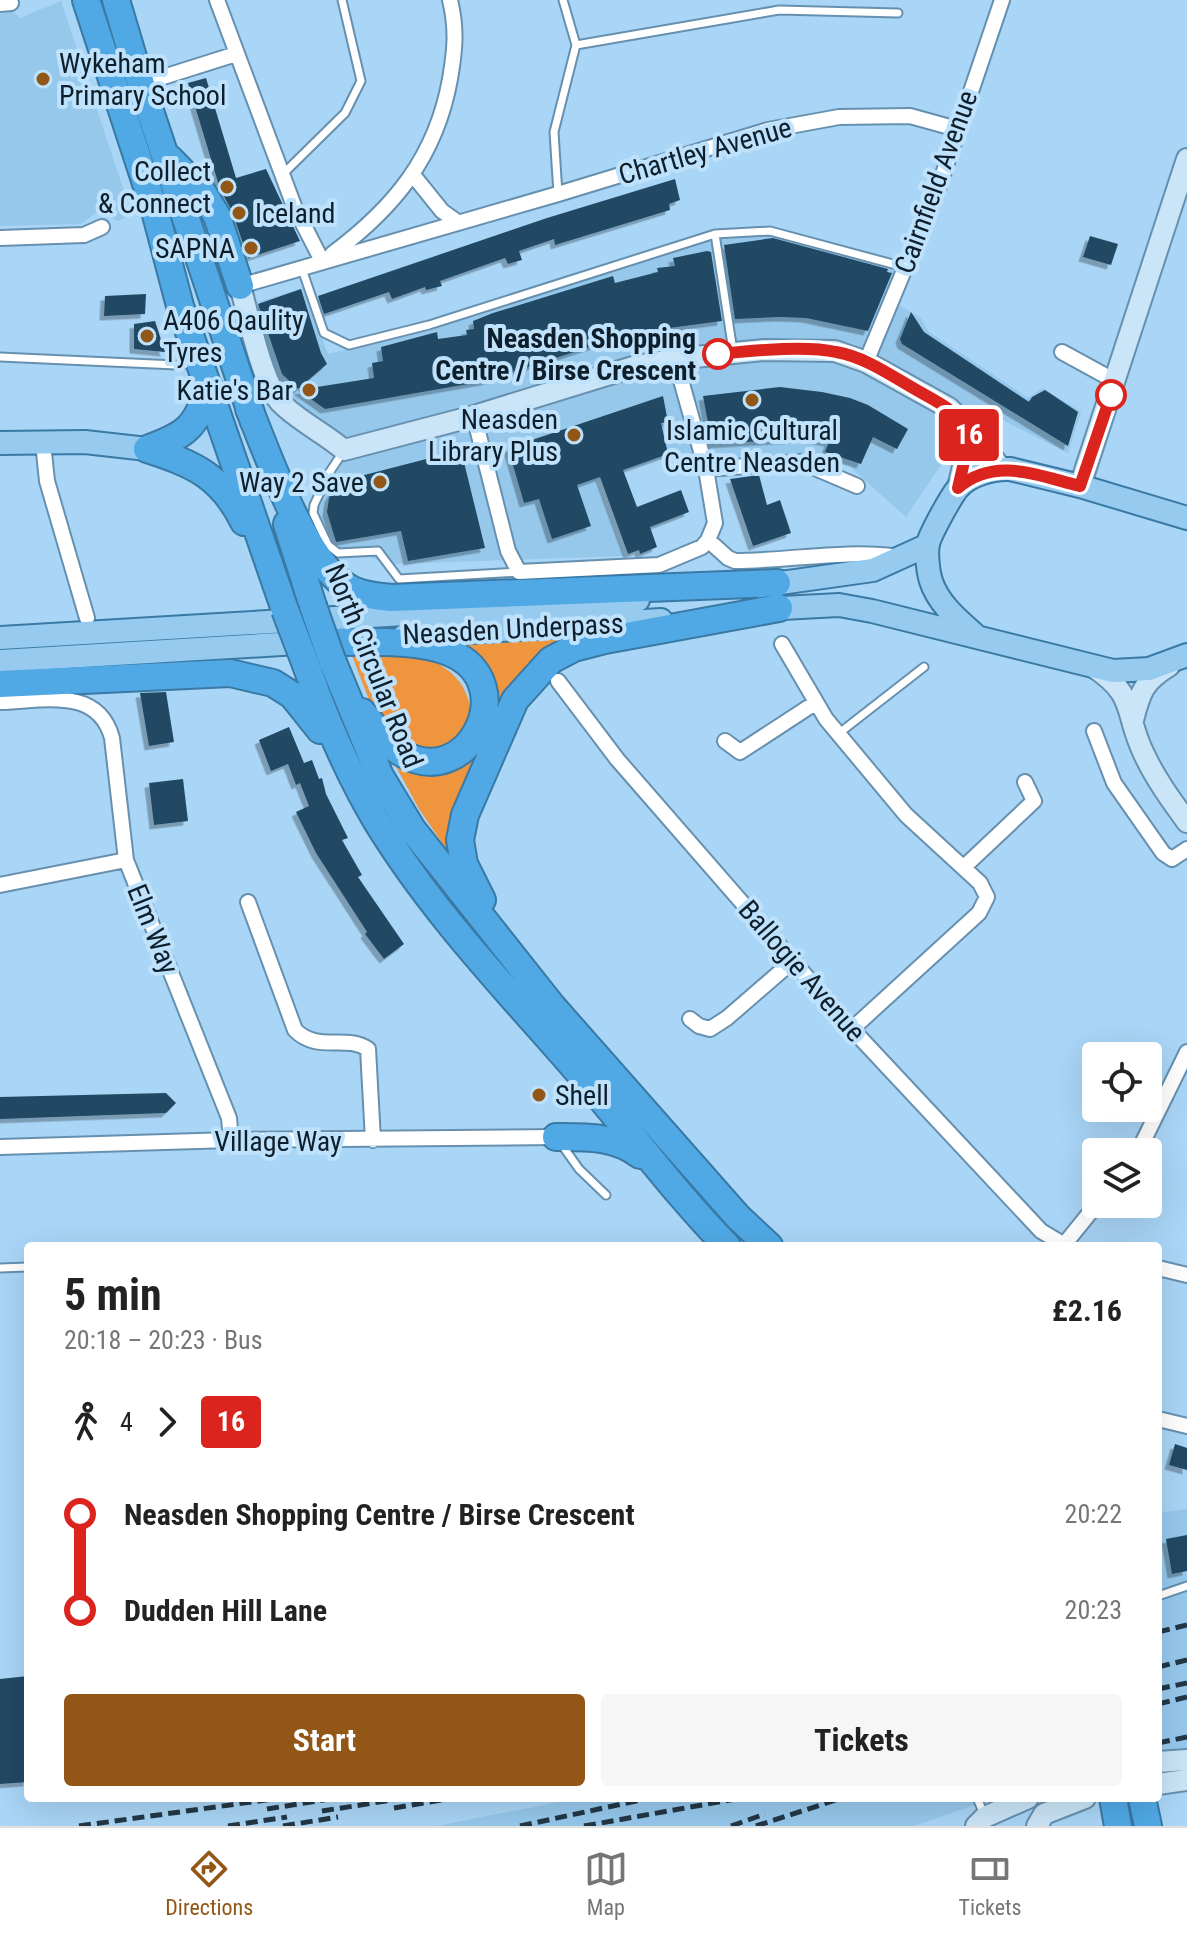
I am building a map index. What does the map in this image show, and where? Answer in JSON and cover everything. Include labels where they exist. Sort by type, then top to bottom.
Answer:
[{"type":"highway","points":[[86,0],[155,211],[180,306],[273,578],[285,610],[308,654],[338,746],[375,818]]},
{"type":"highway","name":"North Circular Road","points":[[116,0],[313,606],[380,776],[412,829],[552,1006],[738,1217],[765,1242]]},
{"type":"highway","points":[[165,153],[203,193],[217,216],[240,286]]},
{"type":"highway","points":[[147,449],[171,441],[190,429],[203,408],[209,387]]},
{"type":"highway","points":[[249,409],[284,492],[309,541],[331,573],[354,591],[391,598],[778,596]]},
{"type":"highway","points":[[147,449],[197,467],[220,485],[241,514],[273,578]]},
{"type":"highway","points":[[552,1006],[475,890],[464,864],[460,840],[465,815],[515,700],[551,660],[574,648],[778,596]]},
{"type":"highway","points":[[308,654],[416,644],[455,654],[478,676],[485,706],[483,721],[477,735],[458,754],[428,761],[412,759],[398,752],[385,739],[336,669]]},
{"type":"highway","points":[[0,684],[230,673],[273,683],[292,695],[314,720],[432,902],[655,1167],[723,1242]]},
{"type":"highway","points":[[556,1137],[572,1130],[584,1118],[592,1105],[593,1090]]},
{"type":"highway","points":[[556,1137],[598,1137],[627,1145],[655,1167]]},
{"type":"highway","points":[[1114,1802],[1118,1826]]},
{"type":"highway","points":[[1143,1802],[1148,1826]]},
{"type":"main road","points":[[0,443],[85,442],[147,449]]},
{"type":"main road","points":[[975,635],[951,613],[936,593],[930,577],[928,545],[958,488],[974,477],[1001,468],[1080,486],[1187,518]]},
{"type":"main road","name":"Neasden Underpass","points":[[0,661],[308,654],[583,626],[778,596],[858,573],[928,545]]},
{"type":"main road","name":"Neasden Underpass","points":[[0,638],[583,605],[671,597],[778,596],[839,605],[975,635],[1113,671],[1149,669],[1186,656]]},
{"type":"street","points":[[217,0],[294,206],[322,261],[360,233],[392,202],[413,175],[429,145],[444,111],[451,70],[456,27],[450,0]]},
{"type":"street","name":"Cairnfield Avenue","points":[[866,362],[939,186],[1002,0]]},
{"type":"street","points":[[141,84],[236,54]]},
{"type":"street","name":"Chartley Avenue","points":[[240,286],[768,130],[839,117],[910,116],[957,129]]},
{"type":"street","points":[[1080,486],[1187,159]]},
{"type":"street","points":[[413,175],[442,211],[456,221]]},
{"type":"street","points":[[0,238],[84,235],[102,227]]},
{"type":"street","points":[[240,286],[267,376],[277,398],[287,410],[326,434],[344,450],[474,416],[633,367],[675,359],[764,350],[835,351],[866,362],[949,408],[962,421],[970,436],[979,441],[1001,468]]},
{"type":"street","points":[[1062,352],[1115,381]]},
{"type":"street","points":[[474,416],[508,551],[519,572],[659,565],[702,547],[715,523],[706,469],[675,359]]},
{"type":"street","points":[[958,488],[970,436]]},
{"type":"street","points":[[43,443],[47,481],[87,618]]},
{"type":"street","points":[[706,469],[801,462],[857,486]]},
{"type":"street","points":[[708,540],[735,561],[834,553],[900,557]]},
{"type":"street","points":[[782,644],[815,703],[838,734],[906,815],[980,883],[987,897],[979,913],[852,1029]]},
{"type":"street","points":[[1133,720],[1139,697],[1151,677],[1186,656]]},
{"type":"street","points":[[1092,666],[1112,679],[1126,697],[1141,749],[1152,771],[1187,822]]},
{"type":"street","name":"Ballogie Avenue","points":[[558,681],[617,759],[852,1029],[987,1176],[1041,1231],[1058,1242]]},
{"type":"street","name":"Elm Way","points":[[0,702],[65,700],[84,703],[101,712],[108,722],[126,860],[229,1118],[231,1140]]},
{"type":"street","points":[[725,741],[740,752],[815,703]]},
{"type":"street","points":[[1094,731],[1114,783],[1163,853],[1172,859],[1187,849]]},
{"type":"street","points":[[964,867],[1034,801],[1025,782]]},
{"type":"street","points":[[0,885],[126,860]]},
{"type":"street","points":[[248,902],[295,1030],[304,1039],[361,1044],[368,1049],[373,1140]]},
{"type":"street","points":[[690,1019],[710,1029],[794,960]]},
{"type":"street","points":[[1145,1138],[1187,1052]]},
{"type":"street","name":"Village Way","points":[[0,1147],[231,1140],[556,1137]]},
{"type":"street","points":[[1067,1242],[1086,1218]]},
{"type":"street","points":[[1162,1269],[1187,1275]]},
{"type":"street","points":[[1162,1420],[1187,1426]]},
{"type":"street","points":[[1162,1762],[1187,1760]]},
{"type":"street","points":[[1162,1783],[1187,1780]]},
{"type":"street","points":[[984,1813],[1016,1802]]},
{"type":"street","points":[[1037,1826],[1044,1814],[1075,1802]]},
{"type":"street","points":[[984,1813],[1011,1813],[1020,1816],[1030,1826]]},
{"type":"lane","points":[[282,175],[345,113],[361,81],[342,0]]},
{"type":"lane","points":[[558,194],[554,132],[576,45],[563,0]]},
{"type":"lane","points":[[576,45],[779,10],[898,13]]},
{"type":"lane","points":[[302,269],[324,333],[349,345],[429,325],[715,234],[770,231],[904,267]]},
{"type":"lane","points":[[715,234],[733,353]]},
{"type":"lane","points":[[0,357],[176,365],[201,362]]},
{"type":"lane","points":[[344,450],[329,473],[313,513],[328,545],[338,553],[378,551],[399,579],[519,572]]},
{"type":"lane","points":[[838,734],[924,667]]},
{"type":"lane","points":[[556,1137],[579,1169],[606,1195]]},
{"type":"lane","points":[[0,1268],[24,1267]]},
{"type":"lane","points":[[1162,1595],[1187,1586]]},
{"type":"shaded area","name":"Wykeham Primary School","points":[[61,1],[132,215],[117,221],[105,211],[97,212],[81,224],[0,226],[0,14],[13,11],[20,18]]},
{"type":"shaded area","points":[[760,233],[778,235],[899,269],[889,299],[921,318],[928,331],[1028,398],[1043,388],[1081,412],[1068,453],[979,408],[906,517],[849,466],[759,454],[683,466],[677,452],[596,480],[624,556],[394,564],[330,546],[316,510],[341,465],[335,431],[277,398],[252,304],[303,288],[328,354],[429,331],[713,237]]},
{"type":"shaded area","points":[[563,638],[563,642],[553,647],[453,859],[419,809],[394,763],[488,735],[454,641]]},
{"type":"shaded area","points":[[406,653],[443,667],[461,683],[466,694],[471,721],[444,751],[409,750],[373,710],[352,656]]},
{"type":"shaded area","points":[[1187,1509],[1187,1752],[1162,1754],[1162,1512]]},
{"type":"shaded area","points":[[559,1802],[983,1802],[914,1826],[436,1826]]},
{"type":"building","points":[[206,78],[236,178],[266,169],[300,241],[248,258],[232,211],[220,189],[188,83]]},
{"type":"building","points":[[675,179],[680,200],[669,204],[670,210],[555,245],[554,239],[519,251],[522,260],[508,264],[505,258],[440,281],[442,286],[426,290],[425,287],[392,299],[389,292],[324,314],[318,296],[547,218]]},
{"type":"building","points":[[1090,236],[1118,244],[1111,265],[1083,257]]},
{"type":"building","points":[[773,238],[888,269],[887,272],[892,273],[868,331],[806,318],[735,319],[724,245]]},
{"type":"building","points":[[711,252],[722,321],[614,339],[485,381],[325,409],[298,390],[374,378],[372,363],[383,361],[381,347],[437,332],[438,339],[467,335],[466,330],[474,329],[473,321],[493,313],[613,276],[615,283],[658,272],[657,268],[675,266],[673,258]]},
{"type":"building","points":[[301,289],[327,364],[298,389],[282,374],[258,304]]},
{"type":"building","points":[[146,294],[145,314],[104,316],[105,296]]},
{"type":"building","points":[[911,312],[924,332],[1029,402],[1045,390],[1078,412],[1068,446],[902,344],[900,339]]},
{"type":"building","name":"A406 Qaulity Tyres","points":[[155,321],[165,352],[134,349],[134,324]]},
{"type":"building","points":[[780,387],[850,398],[908,429],[897,449],[873,437],[861,464],[825,452],[829,442],[808,438],[712,444],[703,396]]},
{"type":"building","points":[[663,396],[668,422],[661,423],[668,454],[623,470],[637,507],[681,490],[689,512],[650,527],[657,547],[640,554],[639,550],[628,554],[600,477],[577,485],[591,526],[552,539],[539,499],[524,503],[508,448]]},
{"type":"building","points":[[461,450],[485,548],[408,561],[401,531],[336,542],[327,512],[329,498],[337,485],[349,479]]},
{"type":"building","points":[[759,475],[767,505],[780,500],[791,533],[753,546],[730,479]]},
{"type":"building","points":[[166,692],[174,742],[149,746],[140,693]]},
{"type":"building","points":[[289,727],[304,763],[312,760],[319,779],[322,778],[326,794],[348,838],[342,840],[362,875],[358,877],[404,944],[384,959],[365,934],[367,932],[316,853],[296,812],[309,806],[300,783],[296,785],[288,764],[271,771],[259,740]]},
{"type":"building","points":[[183,779],[188,821],[154,825],[149,783]]},
{"type":"building","points":[[166,1093],[176,1103],[166,1113],[0,1119],[0,1097]]},
{"type":"building","points":[[1175,1444],[1187,1448],[1187,1470],[1169,1465]]},
{"type":"building","points":[[1187,1535],[1187,1571],[1172,1574],[1166,1539]]},
{"type":"building","points":[[24,1676],[24,1782],[0,1784],[0,1679]]},
{"type":"railway","points":[[1162,1631],[1187,1625]]},
{"type":"railway","points":[[1162,1666],[1187,1660]]},
{"type":"railway","points":[[1162,1688],[1187,1683]]},
{"type":"railway","points":[[1162,1703],[1187,1697]]},
{"type":"railway","points":[[1162,1742],[1187,1737]]},
{"type":"railway","points":[[79,1826],[251,1802]]},
{"type":"railway","points":[[267,1809],[311,1802]]},
{"type":"railway","points":[[322,1811],[379,1802]]},
{"type":"railway","points":[[394,1808],[429,1802]]},
{"type":"railway","points":[[520,1826],[631,1802]]},
{"type":"railway","points":[[584,1826],[719,1802]]},
{"type":"railway","points":[[756,1826],[830,1802]]},
{"type":"railway","points":[[731,1826],[765,1814]]},
{"type":"railway","points":[[228,1826],[287,1817]]},
{"type":"railway","points":[[283,1826],[338,1817]]},
{"type":"bus line","name":"16","points":[[718,354],[764,350],[835,351],[866,362],[949,408],[962,421],[970,436],[958,488],[974,477],[1001,468],[1080,486],[1111,395]]},
{"type":"place","name":"Wykeham Primary School","points":[[43,79]]},
{"type":"place","name":"Collect & Connect","points":[[227,187]]},
{"type":"place","name":"Iceland","points":[[239,213]]},
{"type":"place","name":"SAPNA","points":[[251,248]]},
{"type":"place","name":"A406 Qaulity Tyres","points":[[147,336]]},
{"type":"place","name":"Neasden Shopping Centre / Birse Crescent","points":[[718,354]]},
{"type":"place","name":"Katie's Bar","points":[[309,390]]},
{"type":"place","name":"Islamic Cultural Centre Neasden","points":[[752,400]]},
{"type":"place","name":"Neasden Library Plus","points":[[574,435]]},
{"type":"place","name":"Way 2 Save","points":[[380,482]]},
{"type":"place","name":"Shell","points":[[539,1095]]}]
